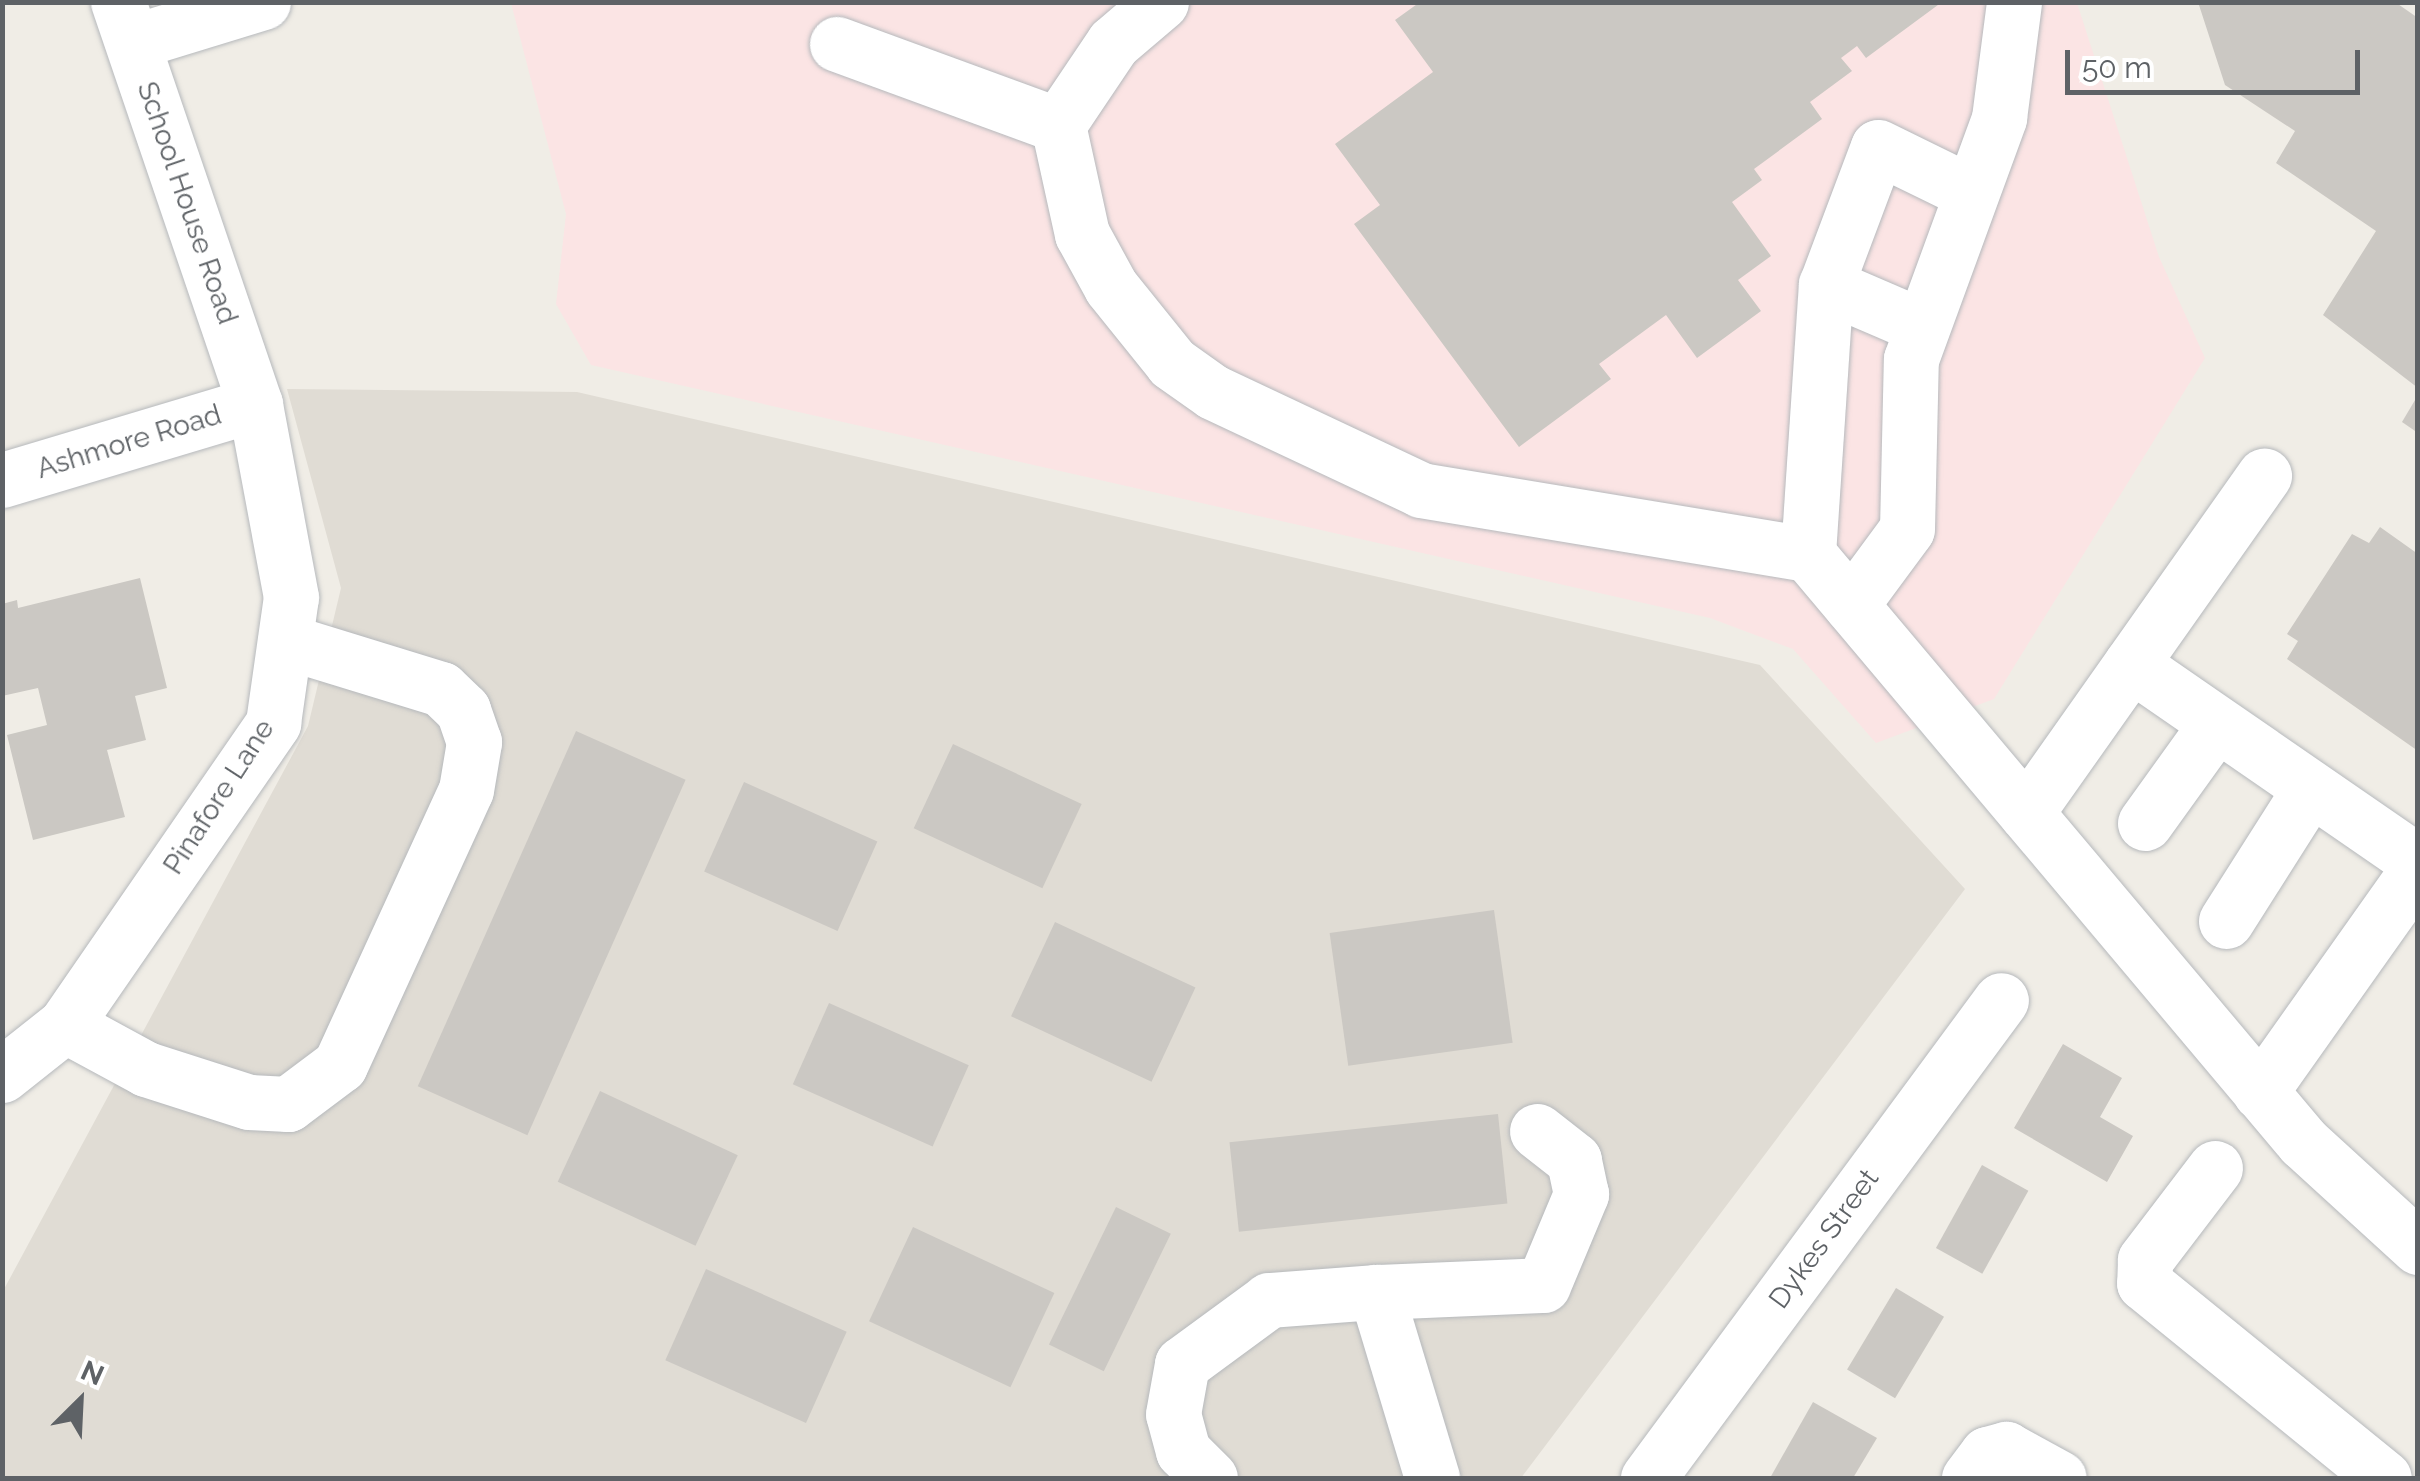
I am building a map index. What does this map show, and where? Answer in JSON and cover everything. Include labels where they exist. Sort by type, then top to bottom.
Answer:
[{"type":"street","points":[[126,22],[262,2]]},
{"type":"street","points":[[1161,2],[1113,42],[1058,126],[1068,198],[1111,288],[1172,362],[1213,392],[1420,490],[1808,554],[2260,1092],[2418,1246]]},
{"type":"street","points":[[1851,605],[1907,529],[1919,325],[1999,118],[2014,2]]},
{"type":"street","name":"School House Road","points":[[126,22],[255,404]]},
{"type":"street","points":[[837,44],[1058,126]]},
{"type":"street","points":[[1808,554],[1826,285],[1878,147],[1970,192]]},
{"type":"street","points":[[1826,285],[1919,325]]},
{"type":"street","name":"Ashmore Road","points":[[2,480],[255,404]]},
{"type":"street","name":"Pinafore Lane","points":[[2,1075],[66,1025],[273,723],[292,597],[255,404]]},
{"type":"street","points":[[2026,813],[2264,476]]},
{"type":"street","points":[[66,1025],[146,1070],[249,1102],[288,1104],[340,1065],[466,790],[474,742],[463,710],[441,689],[285,641]]},
{"type":"street","points":[[2131,664],[2418,866],[2260,1092]]},
{"type":"street","points":[[2146,823],[2214,726]]},
{"type":"street","points":[[2226,920],[2310,790]]},
{"type":"street","name":"Dykes Street","points":[[1648,1478],[2001,1000]]},
{"type":"street","points":[[1210,1478],[1183,1451],[1173,1414],[1182,1364],[1269,1300],[1542,1285],[1582,1194],[1574,1160],[1537,1131]]},
{"type":"street","points":[[2215,1168],[2145,1260],[2144,1283],[2384,1478]]},
{"type":"street","points":[[1376,1292],[1432,1478]]},
{"type":"street","points":[[1969,1478],[1987,1454],[2006,1449],[2059,1478]]},
{"type":"shaded area","points":[[511,3],[2077,3],[2159,257],[2205,358],[1994,699],[1876,743],[1793,649],[1710,618],[591,365],[556,304],[566,214]]},
{"type":"shaded area","points":[[287,389],[577,392],[1760,665],[1965,889],[1521,1478],[3,1478],[3,1291],[308,726],[341,588]]},
{"type":"building","points":[[1420,2],[1942,2],[1866,58],[1857,46],[1841,58],[1852,71],[1810,102],[1822,119],[1754,169],[1762,180],[1732,202],[1771,256],[1738,280],[1761,311],[1697,358],[1666,315],[1599,364],[1611,379],[1519,447],[1354,224],[1380,205],[1335,144],[1433,72],[1395,20]]},
{"type":"building","points":[[2198,2],[2395,2],[2418,18],[2418,388],[2323,315],[2376,231],[2276,163],[2295,131],[2225,85]]},
{"type":"building","points":[[2418,395],[2418,433],[2402,422]]},
{"type":"building","points":[[2380,527],[2418,554],[2418,751],[2287,659],[2298,641],[2287,634],[2352,534],[2369,543]]},
{"type":"building","points":[[140,578],[167,688],[135,696],[146,740],[107,750],[125,817],[33,840],[7,735],[47,725],[38,688],[2,696],[2,604],[17,600],[18,608]]},
{"type":"building","points":[[576,731],[686,780],[527,1135],[418,1086]]},
{"type":"building","points":[[953,744],[1082,804],[1042,888],[914,828]]},
{"type":"building","points":[[744,782],[877,841],[838,931],[704,872]]},
{"type":"building","points":[[1494,910],[1513,1043],[1348,1066],[1330,933]]},
{"type":"building","points":[[1055,922],[1195,988],[1152,1082],[1011,1016]]},
{"type":"building","points":[[829,1003],[969,1065],[933,1147],[793,1084]]},
{"type":"building","points":[[2063,1044],[2122,1078],[2100,1117],[2133,1136],[2107,1182],[2014,1128]]},
{"type":"building","points":[[600,1091],[738,1155],[695,1246],[558,1182]]},
{"type":"building","points":[[1498,1114],[1507,1204],[1239,1232],[1229,1142]]},
{"type":"building","points":[[1982,1165],[2028,1191],[1982,1274],[1936,1248]]},
{"type":"building","points":[[1116,1207],[1171,1234],[1104,1371],[1049,1345]]},
{"type":"building","points":[[913,1227],[1054,1293],[1010,1387],[869,1321]]},
{"type":"building","points":[[706,1269],[847,1332],[806,1423],[665,1360]]},
{"type":"building","points":[[1896,1288],[1944,1317],[1895,1398],[1847,1369]]},
{"type":"building","points":[[1813,1402],[1877,1438],[1853,1478],[1770,1478]]}]
